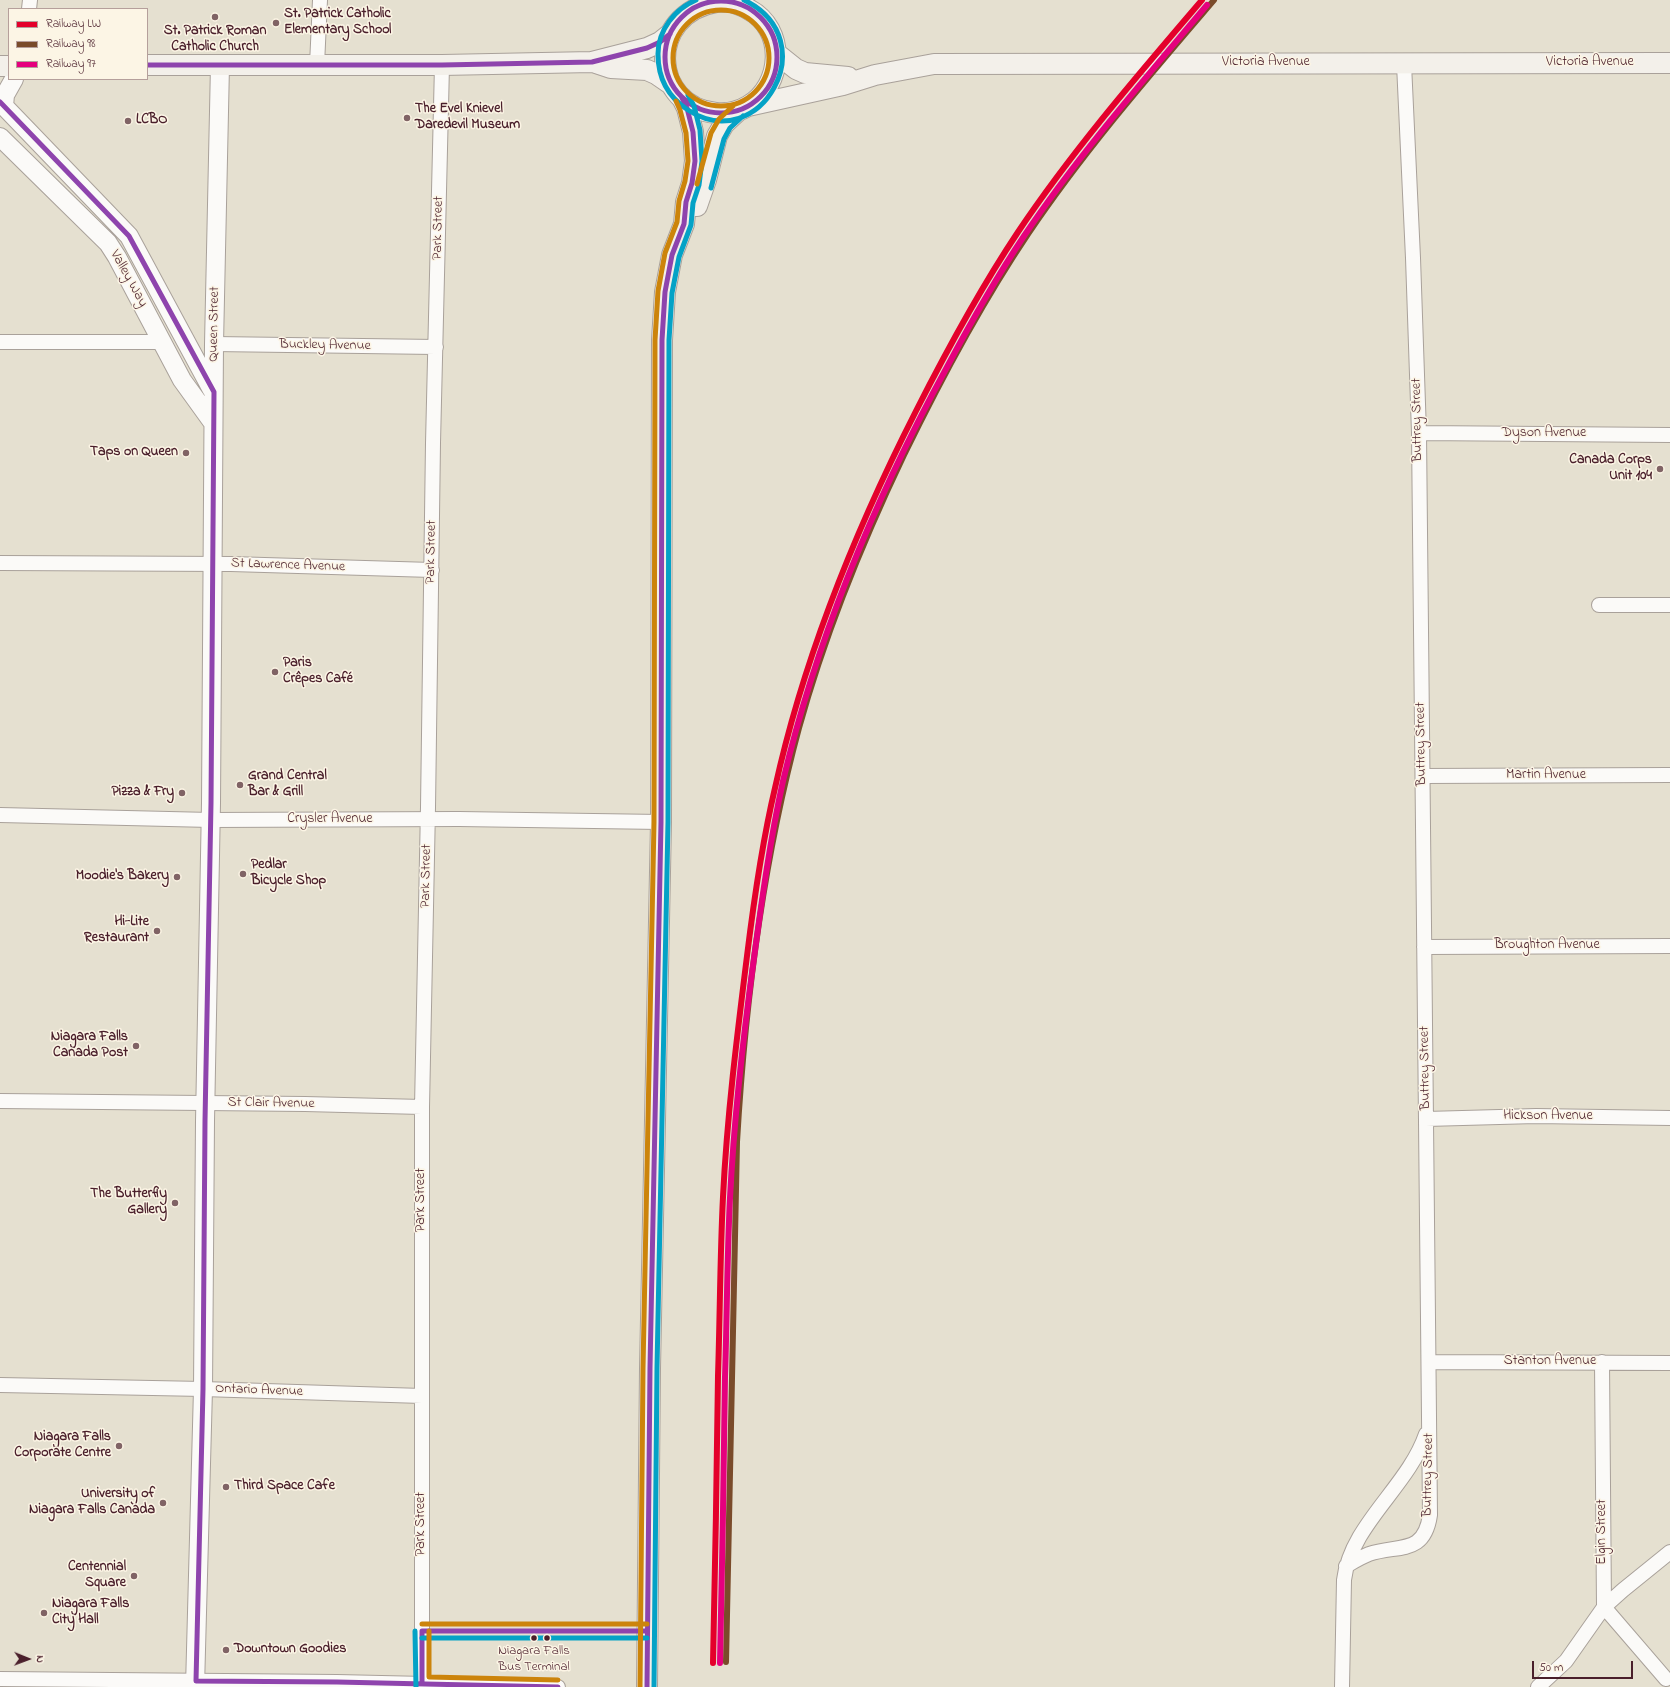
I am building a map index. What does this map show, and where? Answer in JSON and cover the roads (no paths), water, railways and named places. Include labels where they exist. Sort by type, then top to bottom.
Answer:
[{"type":"main road","points":[[676,0],[673,29],[666,46],[665,60],[667,73],[687,108],[695,146],[695,161],[692,183],[686,202],[684,224]]},
{"type":"main road","points":[[148,65],[442,65],[592,62],[648,48],[660,42],[684,15],[694,8],[715,1],[732,2],[749,9],[764,22],[773,38],[776,53],[775,69],[770,84],[761,97],[724,124],[717,136],[700,197],[696,207],[684,224],[672,255],[665,292],[662,340],[661,822],[650,1368],[647,1687]]},
{"type":"main road","name":"Victoria Avenue","points":[[776,53],[796,69],[805,73],[864,78]]},
{"type":"main road","points":[[592,62],[611,68],[647,70],[656,74],[694,107],[708,112],[723,114],[743,109]]},
{"type":"main road","name":"Victoria Avenue","points":[[743,109],[843,85],[864,78],[934,64],[1670,63]]},
{"type":"street","points":[[317,65],[320,0]]},
{"type":"street","name":"Buttrey Street","points":[[1346,1566],[1368,1554],[1412,1546],[1424,1534],[1428,1527],[1430,1515],[1419,433],[1404,64]]},
{"type":"street","name":"Queen Street","points":[[196,1684],[203,1389],[205,1103],[211,820],[214,344],[220,65]]},
{"type":"street","name":"Park Street","points":[[422,1686],[422,1107],[428,820],[433,443],[442,65]]},
{"type":"street","points":[[2,104],[4,96],[13,80]]},
{"type":"street","name":"Valley Way","points":[[2,104],[129,236],[214,392]]},
{"type":"street","name":"Valley Way","points":[[0,137],[108,243],[118,257],[182,380],[213,423]]},
{"type":"street","points":[[0,342],[162,342]]},
{"type":"street","name":"Buckley Avenue","points":[[214,344],[436,347]]},
{"type":"street","name":"Dyson Avenue","points":[[1419,433],[1670,435]]},
{"type":"street","name":"St Lawrence Avenue","points":[[0,563],[213,565],[432,570]]},
{"type":"street","points":[[1599,605],[1670,605]]},
{"type":"street","name":"Martin Avenue","points":[[1423,776],[1670,775]]},
{"type":"street","name":"Crysler Avenue","points":[[0,814],[211,820],[459,819],[661,822]]},
{"type":"street","name":"Broughton Avenue","points":[[1424,947],[1670,946]]},
{"type":"street","name":"St Clair Avenue","points":[[0,1101],[422,1107]]},
{"type":"street","name":"Hickson Avenue","points":[[1426,1118],[1536,1116],[1670,1118]]},
{"type":"street","name":"Stanton Avenue","points":[[1429,1362],[1670,1363]]},
{"type":"street","name":"Elgin Street","points":[[1602,1362],[1604,1607]]},
{"type":"street","name":"Ontario Avenue","points":[[0,1385],[203,1389],[422,1396]]},
{"type":"street","name":"Buttrey Street","points":[[1342,1687],[1344,1580],[1346,1566],[1363,1532],[1418,1455],[1430,1424]]},
{"type":"street","points":[[1538,1687],[1570,1655],[1604,1607],[1670,1552]]},
{"type":"street","points":[[1604,1607],[1666,1680]]},
{"type":"street","points":[[0,1679],[196,1684],[337,1682],[422,1686],[558,1687]]},
{"type":"rail line","name":"LW","points":[[713,1663],[721,1241],[730,1106],[736,1046],[762,850],[775,788],[801,690],[816,642],[852,548],[872,502],[928,388],[977,298],[1018,232],[1061,172],[1107,113],[1202,0]]},
{"type":"rail line","name":"98","points":[[726,1662],[737,1142],[740,1090],[751,985],[775,829],[786,778],[809,693],[820,658],[859,555],[888,488],[947,370],[994,287],[1049,203],[1094,144],[1214,0]]},
{"type":"rail line","name":"97","points":[[720,1663],[725,1377],[730,1198],[734,1138],[746,1018],[767,870],[783,781],[797,727],[831,621],[851,569],[896,466],[956,350],[1004,268],[1045,206],[1112,118],[1207,5]]},
{"type":"place","name":"St. Patrick Roman Catholic Church","points":[[215,17]]},
{"type":"place","name":"St. Patrick Catholic Elementary School","points":[[276,23]]},
{"type":"place","name":"The Evel Knievel Daredevil Museum","points":[[407,118]]},
{"type":"place","name":"LCBO","points":[[128,121]]},
{"type":"place","name":"Taps on Queen","points":[[186,453]]},
{"type":"place","name":"Canada Corps Unit 104","points":[[1660,469]]},
{"type":"place","name":"Paris Crêpes Café","points":[[275,672]]},
{"type":"place","name":"Grand Central Bar & Grill","points":[[240,785]]},
{"type":"place","name":"Pizza & Fry","points":[[182,793]]},
{"type":"place","name":"Pedlar Bicycle Shop","points":[[243,874]]},
{"type":"place","name":"Moodie's Bakery","points":[[177,877]]},
{"type":"place","name":"Hi-Lite Restaurant","points":[[157,931]]},
{"type":"place","name":"Niagara Falls Canada Post","points":[[136,1046]]},
{"type":"place","name":"The Butterfly Gallery","points":[[175,1203]]},
{"type":"place","name":"Niagara Falls Corporate Centre","points":[[119,1446]]},
{"type":"place","name":"Third Space Cafe","points":[[226,1487]]},
{"type":"place","name":"University of Niagara Falls Canada","points":[[163,1503]]},
{"type":"place","name":"Centennial Square","points":[[134,1576]]},
{"type":"place","name":"Niagara Falls City Hall","points":[[44,1613]]},
{"type":"place","name":"Niagara Falls Bus Terminal","points":[[534,1638]]},
{"type":"place","name":"Downtown Goodies","points":[[226,1650]]}]
